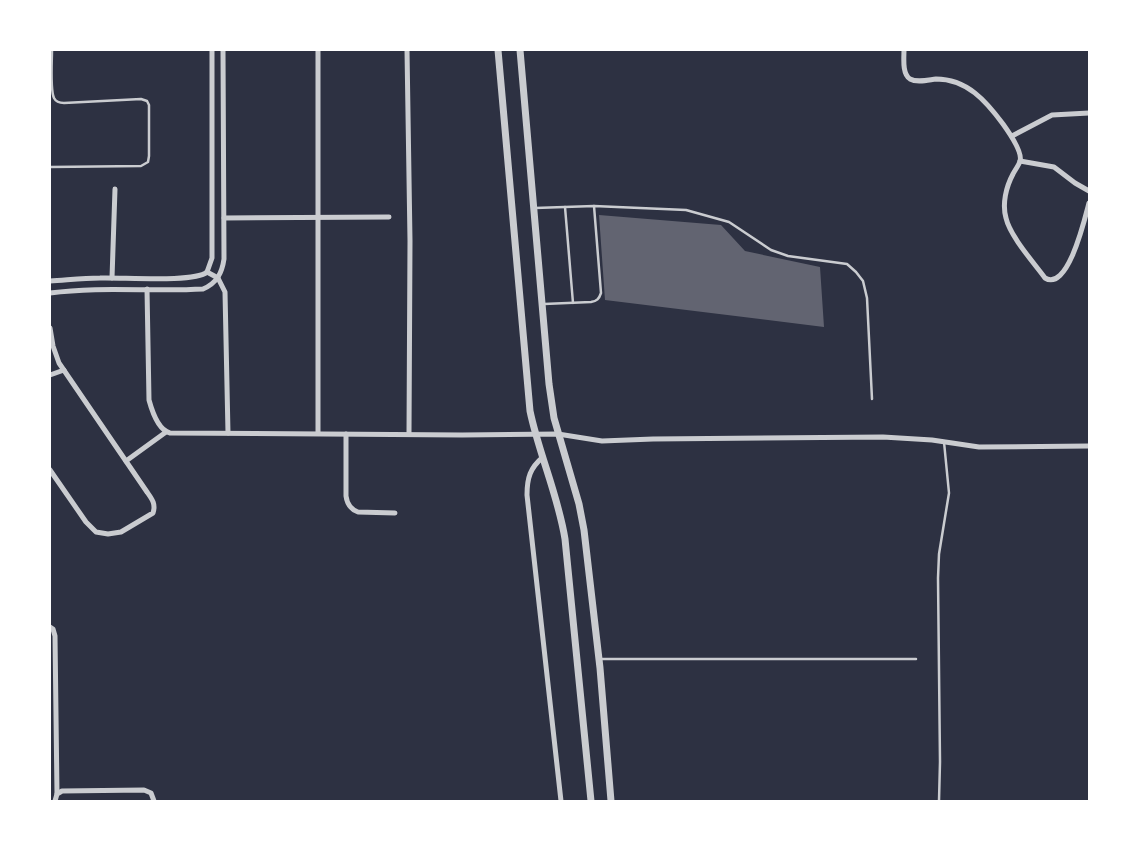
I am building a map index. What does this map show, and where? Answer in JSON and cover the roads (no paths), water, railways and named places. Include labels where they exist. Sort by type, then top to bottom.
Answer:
[{"type":"street","points":[[50,282],[112,278],[199,277],[207,272],[212,258],[212,50]]},
{"type":"street","points":[[50,293],[75,290],[203,289],[209,287],[218,278],[224,259],[223,50]]},
{"type":"street","points":[[318,50],[318,433]]},
{"type":"street","points":[[407,50],[410,241],[409,434]]},
{"type":"street","points":[[498,50],[529,398],[535,433],[557,502],[566,544],[591,801]]},
{"type":"street","points":[[520,50],[549,384],[558,434],[582,516],[599,659],[611,801]]},
{"type":"street","points":[[904,50],[905,72],[908,77],[912,80],[954,82],[970,89],[992,111],[1012,136],[1020,156],[1020,161],[1006,190],[1004,200],[1005,218],[1014,236],[1045,278],[1050,281],[1059,277],[1068,264],[1075,250],[1088,212],[1089,203]]},
{"type":"street","points":[[1012,136],[1052,115],[1089,113]]},
{"type":"street","points":[[1020,161],[1054,167],[1089,191]]},
{"type":"street","points":[[112,278],[115,190]]},
{"type":"street","points":[[224,218],[389,216]]},
{"type":"street","points":[[207,272],[218,278],[226,298],[228,433]]},
{"type":"street","points":[[147,289],[148,392],[151,407],[166,432]]},
{"type":"street","points":[[50,328],[54,352],[64,370],[154,502],[153,513],[121,532],[101,534],[91,529],[50,470]]},
{"type":"street","points":[[50,375],[64,370]]},
{"type":"street","points":[[126,461],[166,432],[346,434],[535,433],[558,434],[602,441],[883,436],[979,447],[1089,446]]},
{"type":"street","points":[[346,434],[346,496],[349,505],[354,511],[358,512],[395,513]]},
{"type":"street","points":[[543,457],[528,476],[527,495],[561,801]]},
{"type":"street","points":[[50,627],[53,629],[55,636],[57,794],[54,801]]},
{"type":"street","points":[[57,794],[66,791],[144,790],[151,794],[154,801]]},
{"type":"lane","points":[[50,167],[141,166],[148,162],[149,156],[147,101],[141,99],[57,102],[52,92],[52,50]]},
{"type":"lane","points":[[534,208],[594,206],[686,210],[729,222],[771,250],[788,256],[847,264],[863,281],[867,298],[872,400]]},
{"type":"lane","points":[[542,304],[597,300],[601,293],[594,206]]},
{"type":"lane","points":[[565,208],[573,303]]},
{"type":"lane","points":[[939,801],[938,578],[939,554],[949,493],[944,442]]},
{"type":"lane","points":[[599,659],[916,659]]}]
